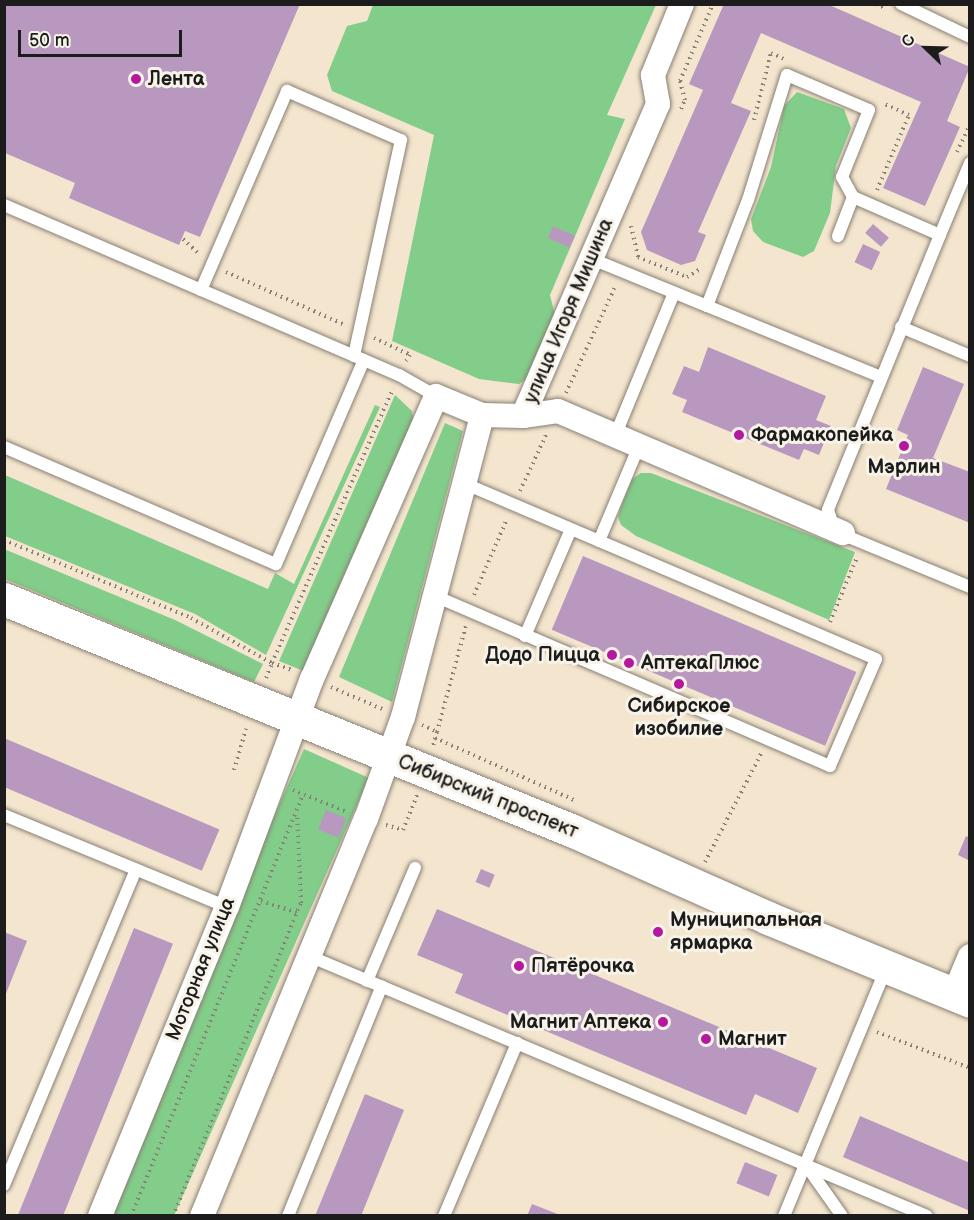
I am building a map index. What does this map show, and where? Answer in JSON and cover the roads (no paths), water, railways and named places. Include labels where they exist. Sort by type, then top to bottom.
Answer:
[{"type":"main road","name":"Сибирский проспект","points":[[4,599],[573,831],[886,968],[962,998]]},
{"type":"street","name":"улица Игоря Мишина","points":[[482,415],[523,416],[658,104],[653,75],[682,4]]},
{"type":"street","points":[[202,1215],[388,757],[435,596],[482,415],[436,396]]},
{"type":"street","name":"Моторная улица","points":[[100,1215],[226,907],[297,720],[436,396]]},
{"type":"street","points":[[523,416],[558,411],[853,538]]},
{"type":"street","points":[[962,998],[969,956]]},
{"type":"lane","points":[[901,4],[969,37]]},
{"type":"lane","points":[[707,306],[748,200],[788,75],[868,111],[842,177],[853,197],[940,235]]},
{"type":"lane","points":[[4,447],[276,564],[359,358],[400,141],[286,91],[201,290]]},
{"type":"lane","points":[[969,163],[828,510],[832,522],[853,538],[969,586]]},
{"type":"lane","points":[[838,236],[853,197]]},
{"type":"lane","points":[[4,205],[359,358],[436,396]]},
{"type":"lane","points":[[592,259],[881,377]]},
{"type":"lane","points":[[615,436],[674,293]]},
{"type":"lane","points":[[901,327],[969,356]]},
{"type":"lane","points":[[599,541],[639,446]]},
{"type":"lane","points":[[435,596],[830,766],[876,659],[464,483]]},
{"type":"lane","points":[[525,636],[571,529]]},
{"type":"lane","points":[[4,815],[226,907]]},
{"type":"lane","points":[[368,981],[415,868]]},
{"type":"lane","points":[[4,1185],[136,870]]},
{"type":"lane","points":[[309,956],[927,1215]]},
{"type":"lane","points":[[784,1215],[886,968]]},
{"type":"lane","points":[[288,1215],[382,987]]},
{"type":"lane","points":[[444,1215],[517,1043]]},
{"type":"lane","points":[[806,1164],[842,1215]]},
{"type":"place","name":"Лента","points":[[136,79]]},
{"type":"place","name":"Фармакопейка","points":[[739,435]]},
{"type":"place","name":"Мэрлин","points":[[904,446]]},
{"type":"place","name":"Додо Пицца","points":[[612,655]]},
{"type":"place","name":"АптекаПлюс","points":[[629,663]]},
{"type":"place","name":"Сибирское изобилие","points":[[679,684]]},
{"type":"place","name":"Муниципальная ярмарка","points":[[658,932]]},
{"type":"place","name":"Пятёрочка","points":[[519,966]]},
{"type":"place","name":"Магнит Аптека","points":[[663,1022]]},
{"type":"place","name":"Магнит","points":[[706,1039]]}]
